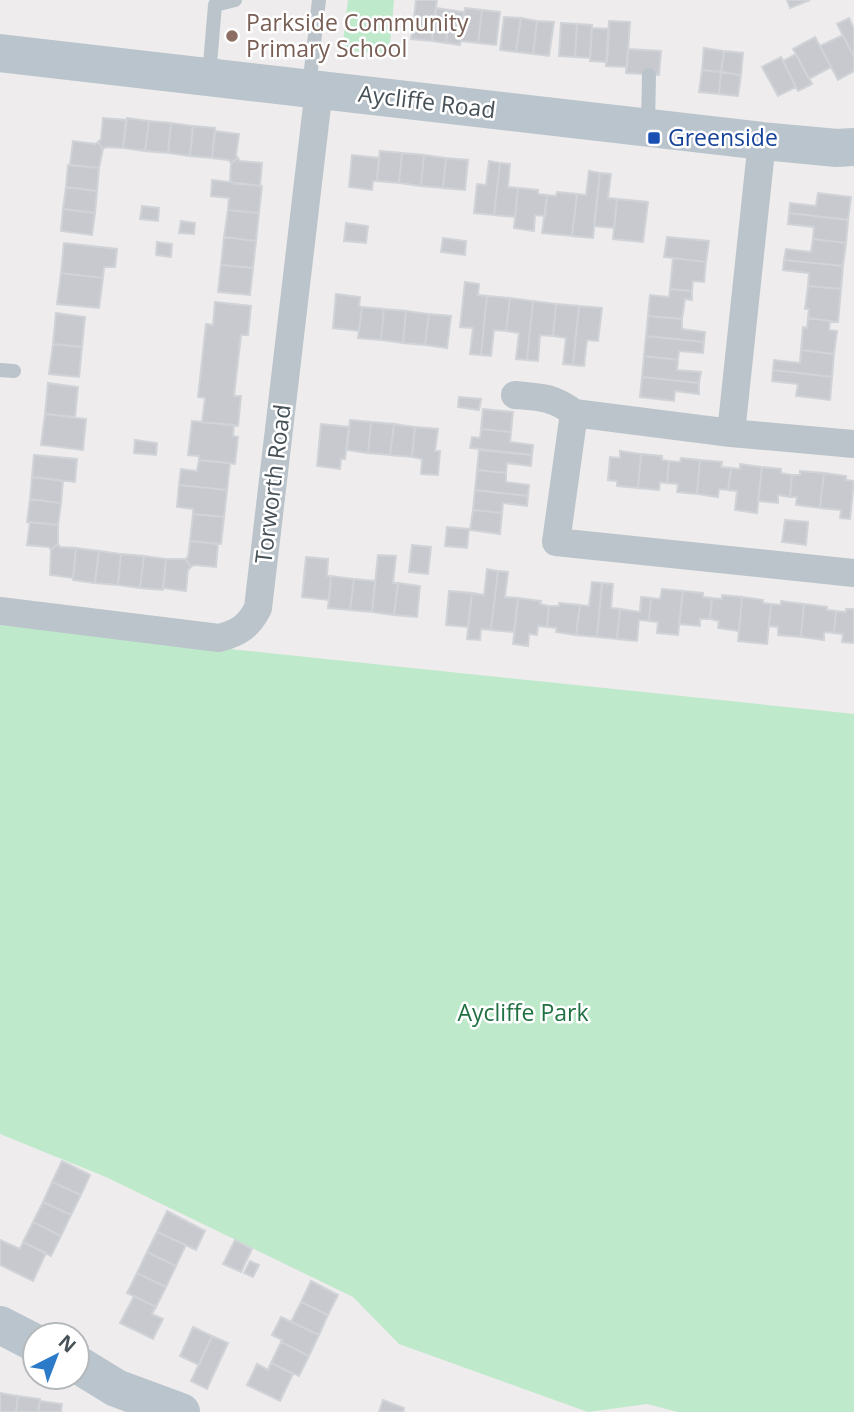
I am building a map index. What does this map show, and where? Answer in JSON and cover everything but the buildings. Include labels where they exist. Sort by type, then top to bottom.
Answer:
[{"type":"street","name":"Aycliffe Road","points":[[0,53],[762,141],[837,148],[854,147]]},
{"type":"street","name":"Torworth Road","points":[[0,611],[219,638],[236,634],[251,623],[258,608],[314,89]]},
{"type":"street","points":[[731,433],[762,141]]},
{"type":"street","points":[[514,395],[559,401],[574,413],[731,433],[854,444]]},
{"type":"street","points":[[574,413],[556,542],[854,573]]},
{"type":"street","points":[[0,1325],[21,1336]]},
{"type":"street","points":[[91,1373],[116,1388],[176,1411]]},
{"type":"lane","points":[[209,77],[215,5],[235,0]]},
{"type":"lane","points":[[314,89],[319,0]]},
{"type":"lane","points":[[648,128],[649,75]]},
{"type":"green space","points":[[348,0],[394,0],[389,55],[342,50]]},
{"type":"green space","name":"Aycliffe Park","points":[[0,625],[854,714],[854,1412],[678,1412],[647,1404],[588,1412],[399,1344],[353,1297],[106,1177],[0,1134]]},
{"type":"place","name":"Parkside Community Primary School","points":[[232,36]]},
{"type":"place","name":"Greenside","points":[[654,138]]}]
